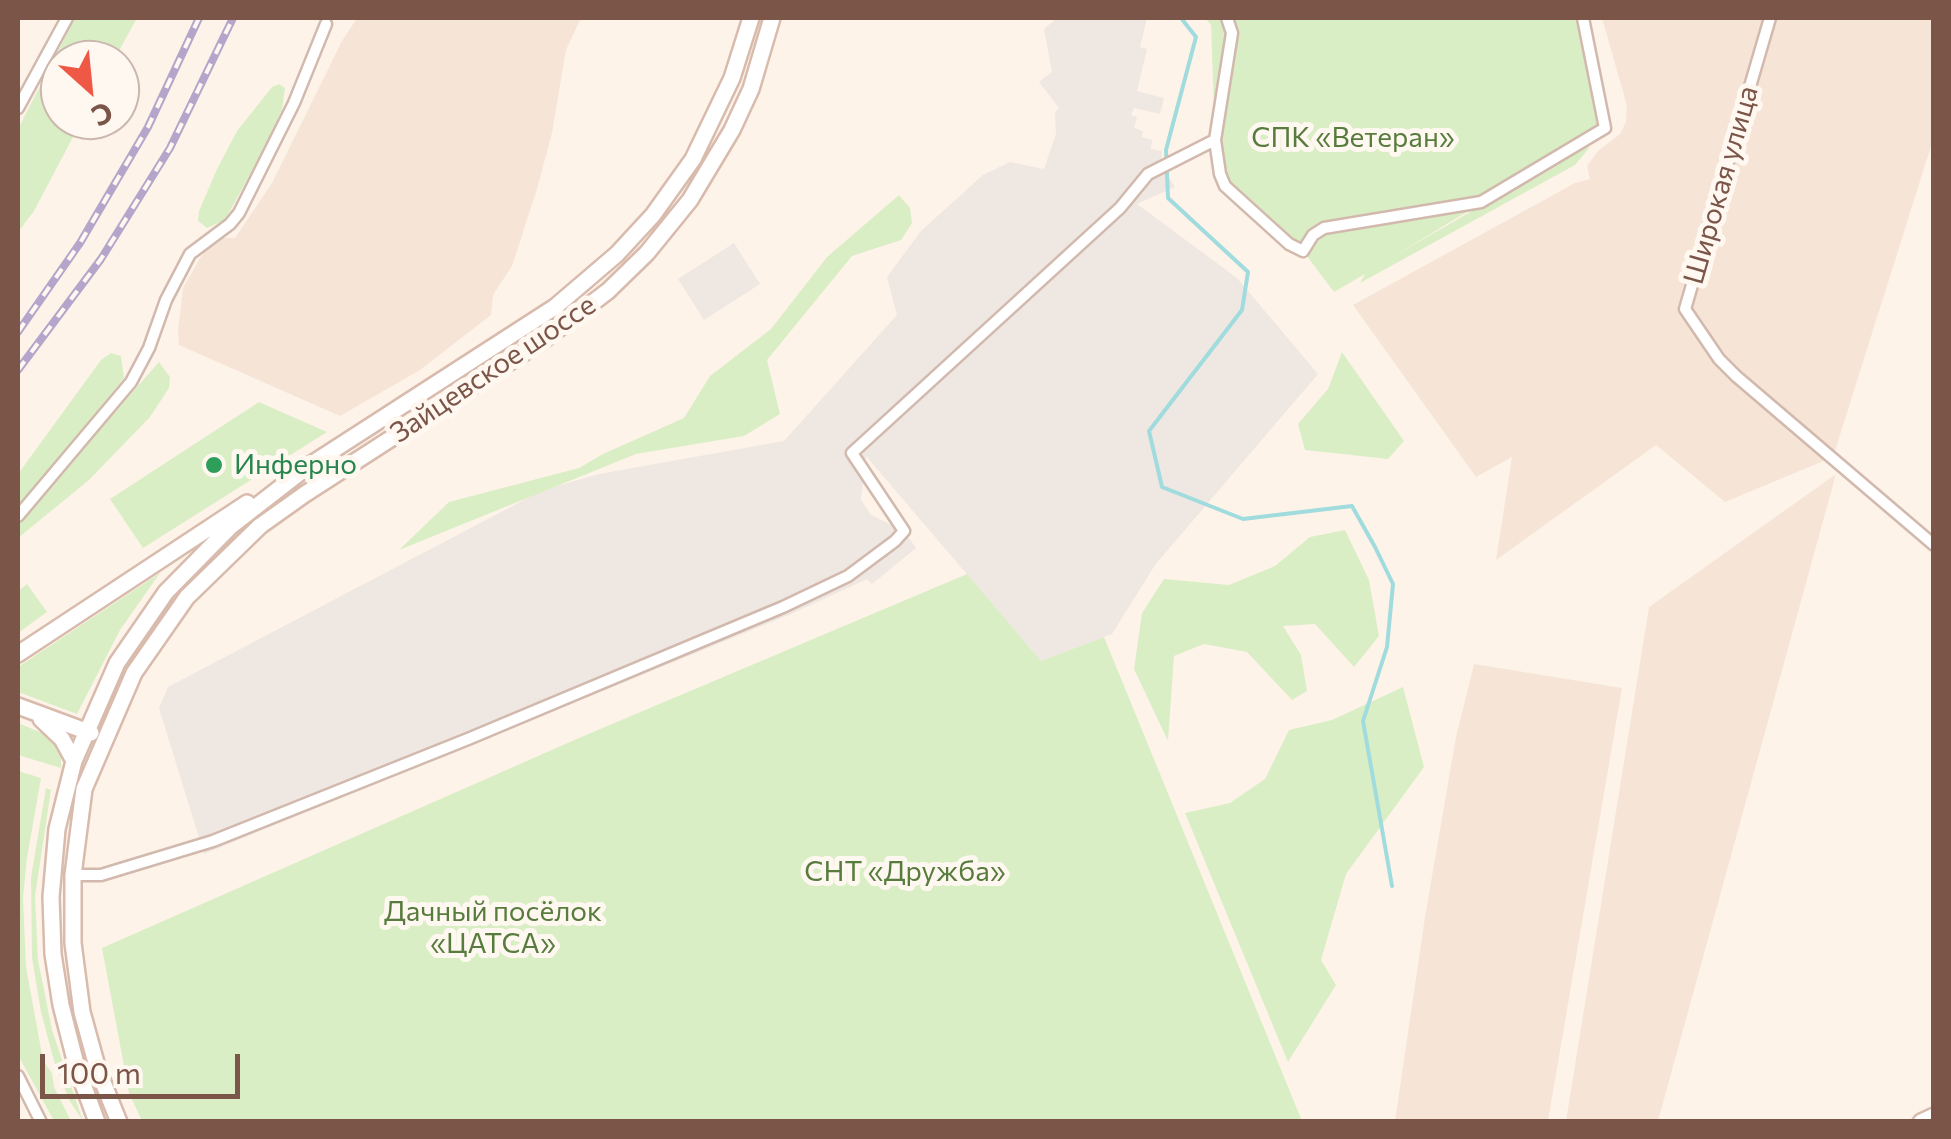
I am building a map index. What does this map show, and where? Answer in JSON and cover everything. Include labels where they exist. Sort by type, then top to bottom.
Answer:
[{"type":"main road","name":"Зайцевское шоссе","points":[[97,1122],[68,1040],[52,941],[54,847],[84,733],[124,652],[178,578],[231,526],[306,467],[526,327],[578,289],[624,247],[653,214],[698,150],[732,78],[751,18]]},
{"type":"main road","name":"Зайцевское шоссе","points":[[119,1122],[98,1070],[82,1012],[73,943],[73,875],[79,816],[88,779],[134,674],[187,597],[230,552],[305,494],[545,338],[608,291],[647,254],[690,200],[732,130],[751,89],[772,18]]},
{"type":"main road","points":[[18,654],[212,524],[306,467]]},
{"type":"main road","points":[[24,708],[84,733],[101,731],[112,722]]},
{"type":"main road","points":[[24,708],[62,739],[74,761]]},
{"type":"main road","points":[[84,733],[88,743],[88,779]]},
{"type":"main road","points":[[1920,1122],[1934,1116]]},
{"type":"street","points":[[18,108],[67,18]]},
{"type":"street","points":[[1226,18],[1232,33],[1215,140],[1220,174],[1225,186],[1289,244],[1303,251],[1313,235],[1324,228],[1481,202],[1605,128],[1584,18]]},
{"type":"street","name":"Широкая улица","points":[[1770,18],[1684,309],[1718,359],[1736,376],[1934,545]]},
{"type":"street","points":[[18,516],[131,382],[150,348],[166,300],[190,254],[230,224],[239,212],[294,103],[326,24]]},
{"type":"street","points":[[73,875],[101,875],[214,841],[468,740],[848,576],[904,531],[852,453],[1120,208],[1148,174],[1215,140]]},
{"type":"street","points":[[18,1076],[40,1122]]},
{"type":"shaded area","points":[[357,18],[581,18],[566,50],[552,133],[537,189],[512,266],[493,295],[491,315],[420,370],[340,416],[179,345],[178,331],[183,288],[200,258],[215,238],[235,238],[272,183]]},
{"type":"shaded area","points":[[1057,18],[1147,18],[1140,47],[1147,49],[1137,91],[1164,98],[1160,114],[1134,108],[1131,115],[1137,117],[1134,128],[1143,131],[1142,137],[1152,140],[1151,149],[1162,151],[1161,165],[1175,187],[1137,204],[1237,278],[1318,374],[1155,565],[1112,634],[1041,661],[866,456],[861,500],[871,515],[904,531],[916,548],[872,584],[867,579],[791,614],[204,854],[159,708],[168,687],[543,490],[599,474],[784,441],[897,315],[887,277],[921,231],[983,175],[1010,162],[1044,169],[1056,134],[1055,112],[1059,108],[1039,82],[1052,72],[1044,29]]},
{"type":"shaded area","points":[[1602,18],[1933,18],[1933,140],[1833,457],[1725,502],[1656,445],[1496,560],[1512,457],[1476,477],[1353,305],[1575,183],[1590,179],[1587,166],[1598,151],[1620,134],[1626,122],[1627,106]]},
{"type":"shaded area","points":[[734,243],[760,284],[704,320],[678,279]]},
{"type":"shaded area","points":[[1836,474],[1658,1121],[1566,1121],[1649,607]]},
{"type":"shaded area","points":[[1474,664],[1622,688],[1548,1121],[1395,1121],[1456,737]]},
{"type":"green space","points":[[75,18],[137,18],[125,40],[64,40]]},
{"type":"green space","name":"СПК «Ветеран»","points":[[1205,18],[1583,18],[1605,128],[1396,255],[1577,150],[1590,147],[1575,165],[1360,283],[1365,274],[1334,292],[1303,251],[1225,186],[1215,140],[1211,25]]},
{"type":"green space","points":[[279,84],[285,88],[282,109],[266,145],[225,220],[207,228],[198,221],[199,211],[217,169],[237,131],[272,87]]},
{"type":"green space","points":[[40,86],[40,140],[71,140],[34,211],[18,232],[18,129]]},
{"type":"green space","points":[[899,195],[910,208],[912,223],[901,240],[852,256],[767,360],[780,414],[744,436],[636,454],[399,550],[449,502],[579,468],[684,418],[710,376],[771,329],[827,257]]},
{"type":"green space","points":[[1342,352],[1404,441],[1388,459],[1305,450],[1298,424],[1328,389]]},
{"type":"green space","points":[[111,353],[121,356],[124,378],[18,510],[18,474],[101,360]]},
{"type":"green space","points":[[159,362],[170,377],[169,388],[150,417],[89,480],[18,538],[18,522]]},
{"type":"green space","points":[[259,402],[327,432],[143,548],[110,499]]},
{"type":"green space","points":[[1345,530],[1369,580],[1379,636],[1354,667],[1315,624],[1283,626],[1301,655],[1307,691],[1292,700],[1247,652],[1204,644],[1174,656],[1168,741],[1134,669],[1142,613],[1164,579],[1229,585],[1275,566],[1310,537]]},
{"type":"green space","points":[[160,573],[120,630],[77,714],[18,692],[18,667]]},
{"type":"green space","name":"СНТ «Дружба»","points":[[967,574],[1041,661],[1104,637],[1302,1121],[142,1121],[129,1093],[102,948],[579,738]]},
{"type":"green space","points":[[27,584],[47,612],[18,633],[18,591]]},
{"type":"green space","points":[[1403,687],[1424,767],[1346,874],[1321,960],[1336,985],[1288,1062],[1185,813],[1230,803],[1265,779],[1289,730],[1332,720]]},
{"type":"green space","points":[[18,723],[49,736],[61,754],[61,768],[18,755]]},
{"type":"green space","points":[[18,771],[41,778],[23,898],[26,967],[43,1060],[71,1121],[54,1121],[18,1055]]},
{"type":"green space","points":[[46,788],[51,790],[35,896],[38,960],[52,1030],[83,1121],[69,1100],[54,1061],[32,958],[31,877]]},
{"type":"waterway","points":[[1181,18],[1196,37],[1166,150],[1168,198],[1248,272],[1242,310],[1149,431],[1162,487],[1243,519],[1352,506],[1393,584],[1387,647],[1363,721],[1392,886]]},
{"type":"railway","points":[[18,332],[80,243],[148,127],[199,18]]},
{"type":"railway","points":[[18,370],[101,259],[170,148],[233,18]]},
{"type":"place","name":"Инферно","points":[[214,465]]},
{"type":"park label","name":"Дачный посёлок «ЦАТСА»","points":[[493,928]]}]
